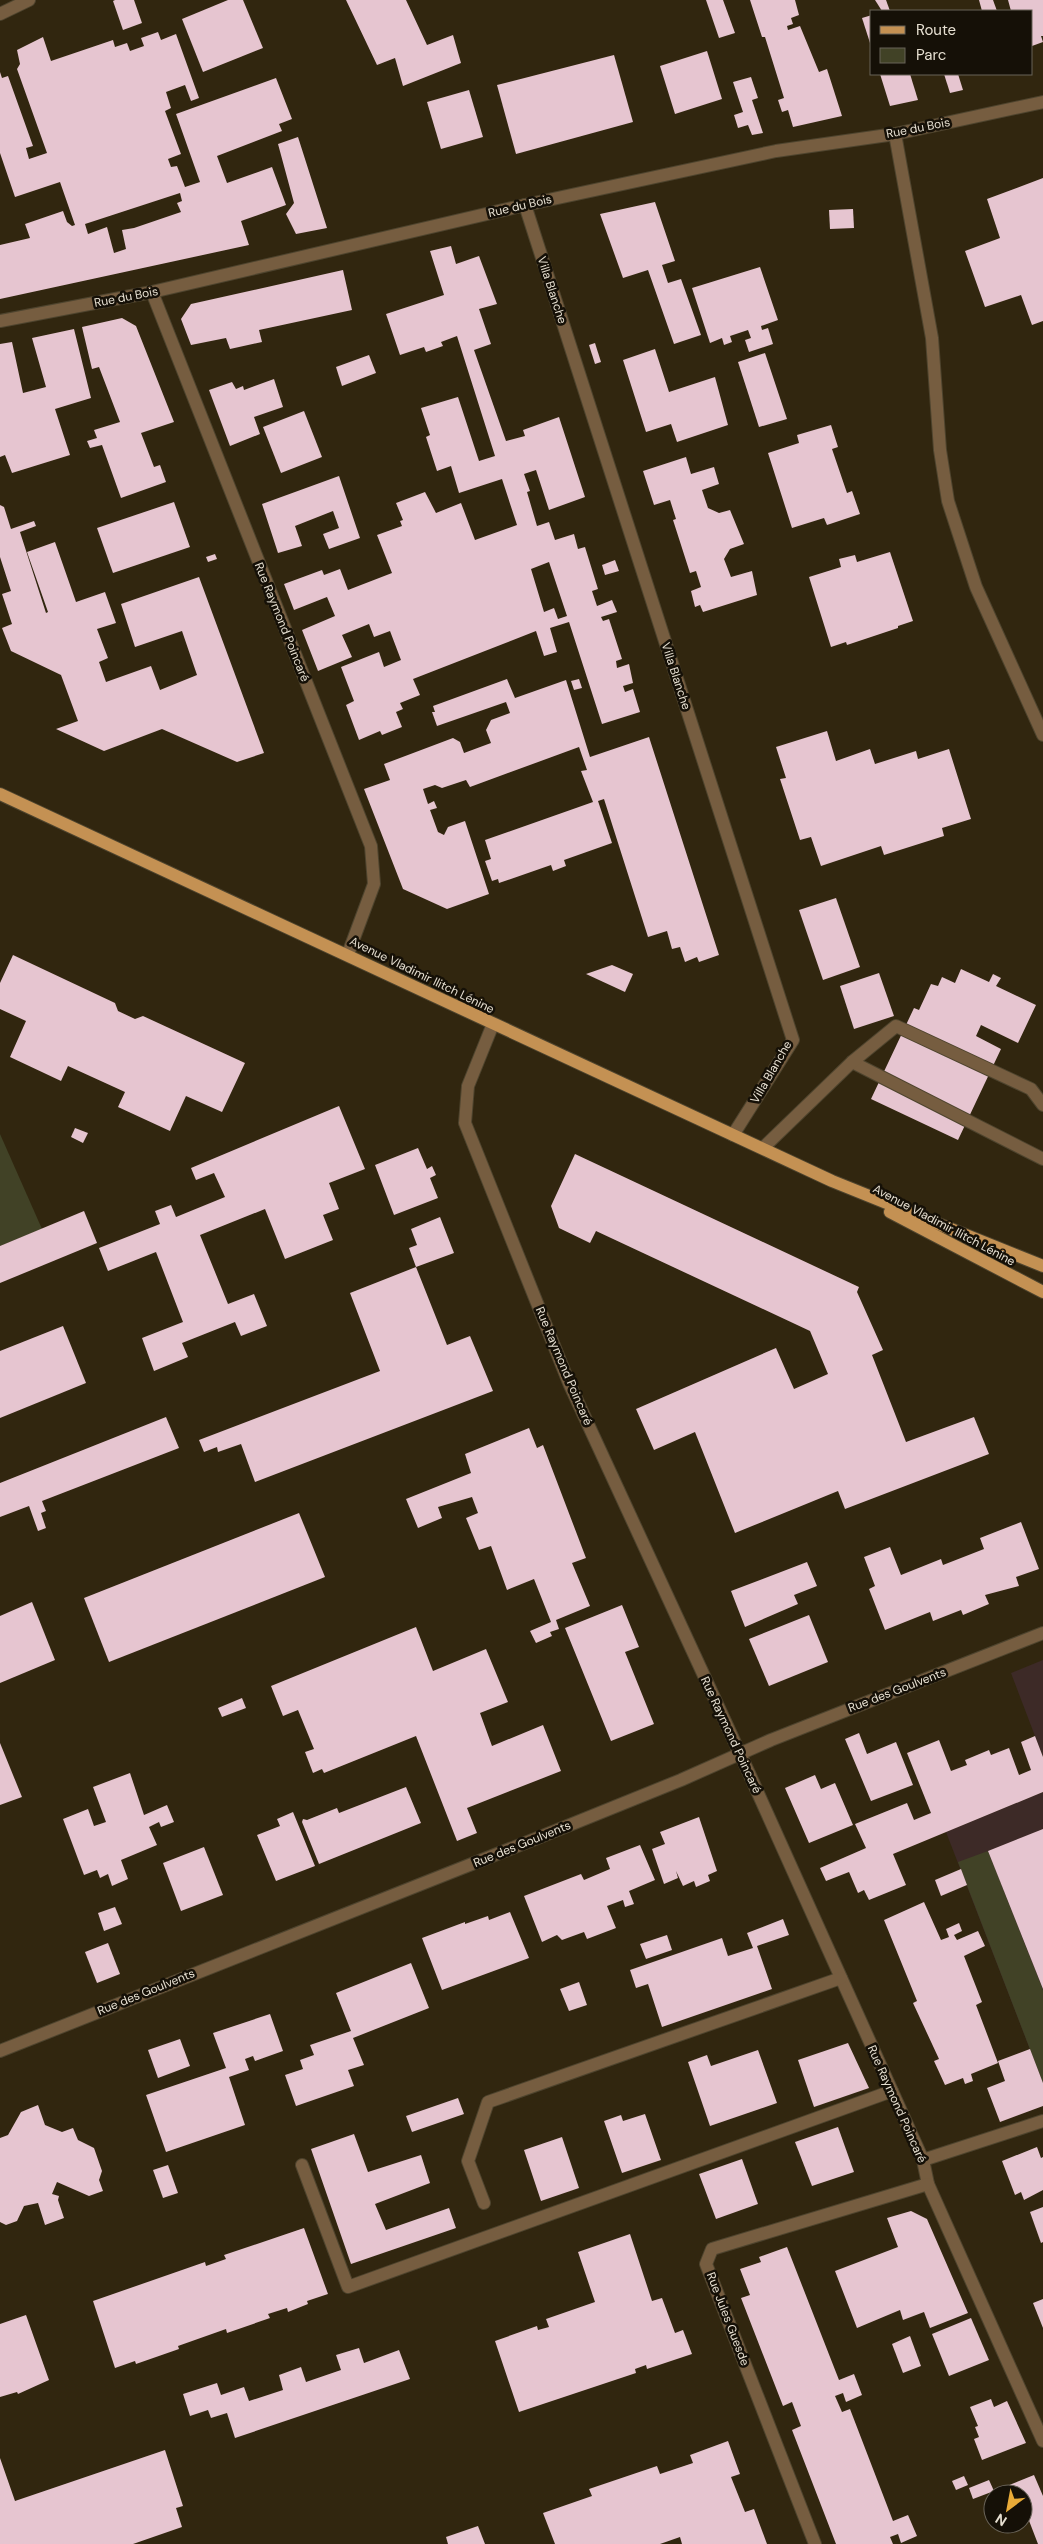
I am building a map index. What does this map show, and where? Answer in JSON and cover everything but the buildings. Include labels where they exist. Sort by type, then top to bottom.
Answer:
[{"type":"main road","name":"Avenue Vladimir Ilitch Lénine","points":[[0,794],[348,954],[492,1024],[763,1148],[832,1181],[990,1266],[1043,1292]]},
{"type":"main road","name":"Avenue Vladimir Ilitch Lénine","points":[[832,1181],[1043,1266]]},
{"type":"street","points":[[0,14],[29,0]]},
{"type":"street","name":"Rue du Bois","points":[[0,320],[152,292],[525,205],[776,150],[895,134],[1043,102]]},
{"type":"street","points":[[895,134],[932,338],[940,450],[948,501],[976,587],[1043,735]]},
{"type":"street","name":"Villa Blanche","points":[[525,205],[792,1040],[733,1135]]},
{"type":"street","name":"Rue Raymond Poincaré","points":[[152,292],[371,846],[374,884],[348,954]]},
{"type":"street","name":"Rue Raymond Poincaré","points":[[492,1024],[468,1086],[465,1123],[569,1383],[923,2160],[928,2184],[1043,2441]]},
{"type":"street","points":[[763,1148],[852,1062],[896,1026],[1031,1088],[1043,1105]]},
{"type":"street","points":[[852,1062],[1043,1159]]},
{"type":"street","name":"Rue des Goulvents","points":[[0,2051],[540,1837],[681,1780],[739,1753],[1043,1633]]},
{"type":"street","points":[[484,2204],[468,2161],[488,2102],[841,1978]]},
{"type":"street","points":[[302,2165],[348,2287],[892,2091]]},
{"type":"street","points":[[923,2160],[1043,2121]]},
{"type":"street","name":"Rue Jules Guesde","points":[[815,2544],[706,2264],[708,2256],[712,2249],[928,2184]]},
{"type":"shaded area","points":[[1043,1660],[1043,1757],[1011,1673]]},
{"type":"shaded area","points":[[1043,1792],[1043,2083],[946,1832]]},
{"type":"green space","points":[[0,1134],[42,1229],[0,1246]]},
{"type":"green space","points":[[988,1851],[1043,1990],[1043,2083],[958,1862]]}]
